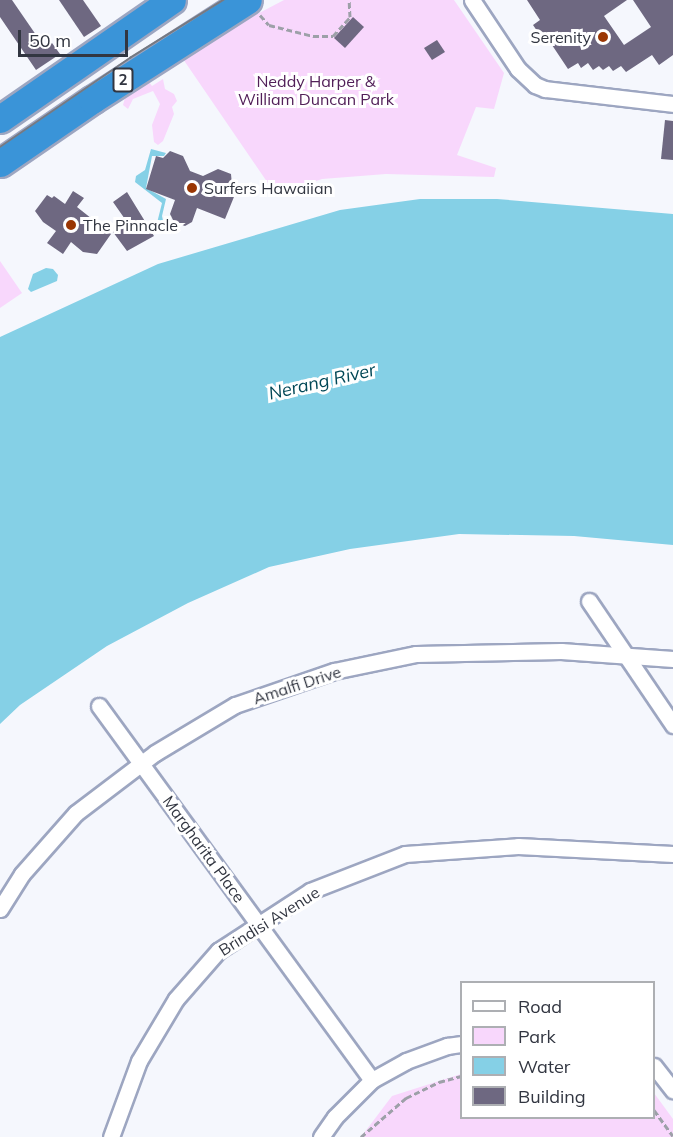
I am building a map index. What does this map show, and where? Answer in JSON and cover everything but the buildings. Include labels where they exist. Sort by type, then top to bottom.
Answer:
[{"type":"highway","name":"2","points":[[0,119],[172,0]]},
{"type":"highway","name":"2","points":[[0,163],[92,100],[253,6]]},
{"type":"street","points":[[472,0],[518,69],[536,86],[545,89],[673,104]]},
{"type":"street","points":[[589,601],[673,725]]},
{"type":"street","name":"Amalfi Drive","points":[[0,909],[22,874],[76,813],[142,763],[235,705],[334,671],[416,654],[561,651],[673,659]]},
{"type":"street","name":"Margharita Place","points":[[99,706],[372,1080]]},
{"type":"street","name":"Brindisi Avenue","points":[[111,1137],[139,1061],[177,999],[218,951],[310,891],[405,854],[518,846],[673,854]]},
{"type":"street","points":[[321,1137],[335,1117],[372,1080],[406,1061],[447,1046],[460,1044]]},
{"type":"street","points":[[655,1067],[673,1090]]},
{"type":"path","points":[[253,6],[269,25],[313,36],[333,36],[350,17],[349,0]]},
{"type":"path","points":[[361,1137],[406,1098],[460,1077]]},
{"type":"path","points":[[655,1111],[673,1136]]},
{"type":"green space","name":"Neddy Harper & William Duncan Park","points":[[284,0],[454,0],[504,73],[494,109],[476,107],[457,155],[496,168],[494,177],[386,174],[322,179],[276,195],[183,59],[231,28]]},
{"type":"green space","points":[[163,79],[165,89],[174,94],[177,101],[172,107],[174,114],[163,141],[158,145],[154,142],[152,125],[160,104],[153,91],[133,99],[128,109],[123,105],[125,98],[149,82],[152,86]]},
{"type":"green space","points":[[0,261],[22,293],[0,308]]},
{"type":"green space","points":[[460,1074],[460,1119],[655,1119],[655,1094],[673,1119],[673,1137],[361,1137],[392,1096]]},
{"type":"water","points":[[151,149],[166,153],[164,156],[152,156],[146,188],[166,199],[162,216],[164,225],[161,229],[157,223],[162,203],[135,182],[136,176],[145,170]]},
{"type":"water","name":"Nerang River","points":[[420,199],[497,199],[673,214],[673,545],[574,536],[459,534],[350,549],[269,567],[188,603],[107,646],[20,705],[0,724],[0,337],[158,264],[340,210]]},
{"type":"water","points":[[46,268],[53,269],[58,275],[57,281],[31,292],[28,289],[33,274]]},
{"type":"tram line","points":[[0,147],[130,58],[223,0]]},
{"type":"place","name":"Serenity","points":[[603,37]]},
{"type":"place","name":"Surfers Hawaiian","points":[[192,188]]},
{"type":"place","name":"The Pinnacle","points":[[71,225]]}]
